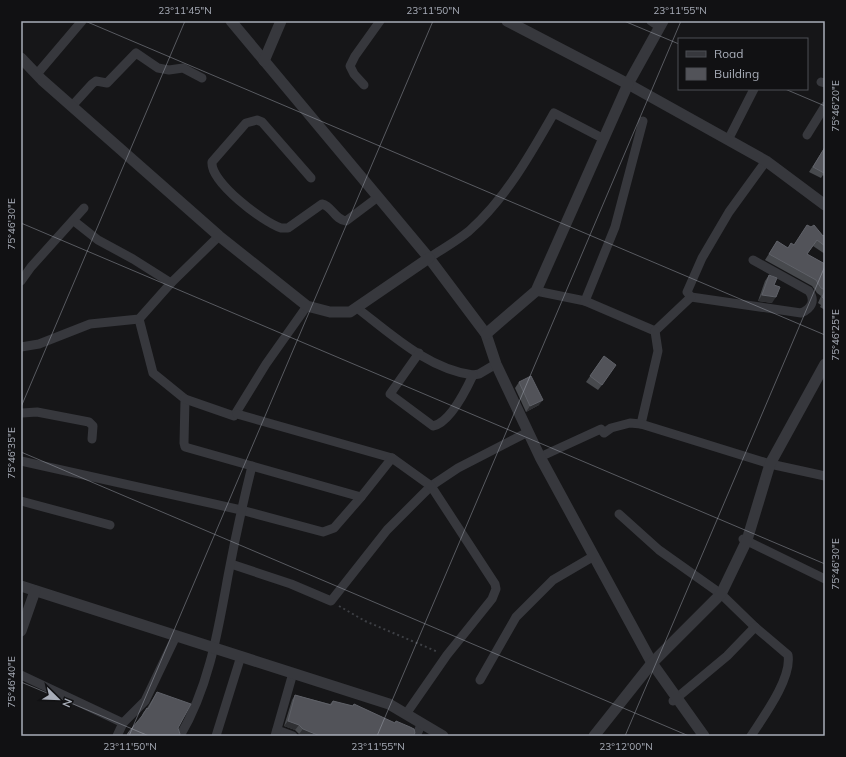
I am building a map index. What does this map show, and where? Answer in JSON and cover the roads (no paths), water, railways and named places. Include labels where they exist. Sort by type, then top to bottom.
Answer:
[{"type":"street","points":[[37,74],[82,21]]},
{"type":"street","points":[[231,21],[429,258],[486,334],[496,364],[540,457],[652,663],[675,700],[704,736]]},
{"type":"street","points":[[264,60],[281,21]]},
{"type":"street","points":[[364,85],[354,74],[350,66],[355,56],[380,21]]},
{"type":"street","points":[[507,21],[628,84],[766,161],[825,204]]},
{"type":"street","points":[[486,334],[536,291],[628,84],[658,23]]},
{"type":"street","points":[[72,106],[96,81],[107,83],[136,53],[158,68],[169,70],[183,68],[202,78]]},
{"type":"street","points":[[21,58],[72,106],[219,236],[307,306],[337,313],[350,312],[357,308],[469,231],[496,203],[519,173],[554,113],[604,138]]},
{"type":"street","points":[[728,140],[753,90]]},
{"type":"street","points":[[807,135],[825,106]]},
{"type":"street","points":[[312,178],[262,122],[257,120],[246,124],[212,162],[213,171],[238,200],[281,228],[288,228],[322,204],[326,205],[339,218],[346,221],[378,197]]},
{"type":"street","points":[[585,301],[615,227],[643,121]]},
{"type":"street","points":[[753,260],[809,291],[813,297],[813,302],[808,310],[801,313],[691,297],[687,292],[702,258],[729,212],[766,161]]},
{"type":"street","points":[[21,281],[31,267],[74,221],[84,208]]},
{"type":"street","points":[[74,221],[98,240],[172,283]]},
{"type":"street","points":[[21,347],[39,344],[90,324],[139,319],[172,283],[219,236]]},
{"type":"street","points":[[536,291],[585,301],[656,331]]},
{"type":"street","points":[[656,331],[691,297]]},
{"type":"street","points":[[236,414],[266,364],[307,306]]},
{"type":"street","points":[[357,308],[405,345],[437,364],[473,375],[479,374],[496,364]]},
{"type":"street","points":[[139,319],[153,374],[185,399],[232,416],[236,414],[392,458],[431,486],[495,584],[496,589],[492,599],[447,655],[406,714]]},
{"type":"street","points":[[641,424],[658,351],[656,331]]},
{"type":"street","points":[[419,353],[390,394],[433,426],[439,425],[456,406],[464,394],[473,375]]},
{"type":"street","points":[[594,736],[652,663],[721,594],[745,540],[770,464],[825,364]]},
{"type":"street","points":[[185,399],[185,447],[361,496]]},
{"type":"street","points":[[21,414],[37,412],[89,422],[93,426],[92,439]]},
{"type":"street","points":[[540,457],[600,429],[604,433],[611,428],[630,423],[641,424],[770,464],[825,476]]},
{"type":"street","points":[[231,564],[291,584],[331,601],[387,530],[431,486],[458,468],[528,432]]},
{"type":"street","points":[[21,461],[241,510],[323,532],[334,528],[392,458]]},
{"type":"street","points":[[180,736],[193,714],[215,648],[241,510],[252,466]]},
{"type":"street","points":[[21,501],[110,525]]},
{"type":"street","points":[[619,514],[659,550],[721,594],[755,627],[788,655],[790,662],[779,693],[751,736]]},
{"type":"street","points":[[745,540],[825,579]]},
{"type":"street","points":[[480,680],[516,617],[553,580],[594,556]]},
{"type":"street","points":[[21,586],[389,704],[443,736]]},
{"type":"street","points":[[21,631],[35,591]]},
{"type":"street","points":[[675,700],[727,656],[755,627]]},
{"type":"street","points":[[117,736],[123,723],[145,701],[176,636]]},
{"type":"street","points":[[216,736],[241,656]]},
{"type":"street","points":[[293,674],[276,733],[293,736]]},
{"type":"street","points":[[21,675],[123,723]]},
{"type":"street","points":[[416,736],[422,723]]}]
